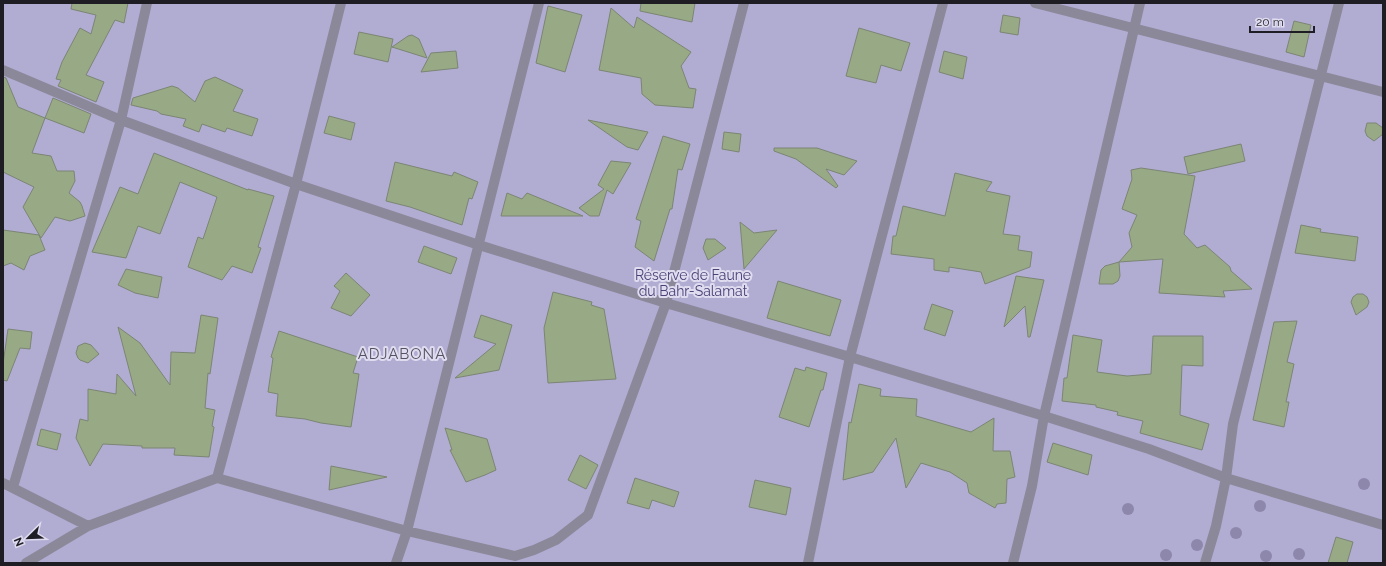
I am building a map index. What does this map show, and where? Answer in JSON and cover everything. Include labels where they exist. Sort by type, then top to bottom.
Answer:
[{"type":"street","points":[[13,487],[121,120],[147,3]]},
{"type":"street","points":[[216,478],[296,184],[341,3]]},
{"type":"street","points":[[396,563],[407,531],[539,3]]},
{"type":"street","points":[[26,563],[88,526],[216,478],[407,531],[515,556],[534,550],[556,540],[588,515],[666,303],[744,3]]},
{"type":"street","points":[[808,563],[850,356],[943,3]]},
{"type":"street","points":[[1035,3],[1383,92]]},
{"type":"street","points":[[1013,563],[1032,486],[1044,416],[1140,3]]},
{"type":"street","points":[[1205,563],[1216,526],[1226,478],[1233,424],[1339,3]]},
{"type":"street","points":[[3,70],[121,120],[296,184],[479,245],[666,303],[850,356],[1044,416],[1149,449],[1226,478],[1383,525]]},
{"type":"street","points":[[3,483],[88,526]]},
{"type":"green space","name":"Réserve de Faune du Bahr-Salamat","points":[[3,3],[1383,3],[1383,563],[3,563]]},
{"type":"building","points":[[72,3],[128,3],[124,23],[115,20],[86,75],[104,82],[96,102],[58,86],[61,80],[56,79],[62,62],[80,28],[91,34],[96,15],[71,9]]},
{"type":"building","points":[[641,3],[695,3],[692,22],[640,11]]},
{"type":"building","points":[[548,6],[582,15],[565,72],[536,63]]},
{"type":"building","points":[[611,8],[634,28],[637,17],[691,52],[681,66],[689,88],[696,89],[693,108],[655,105],[642,94],[641,78],[599,70]]},
{"type":"building","points":[[1003,15],[1020,18],[1018,35],[1000,32]]},
{"type":"building","points":[[1294,21],[1311,25],[1304,57],[1286,52]]},
{"type":"building","points":[[859,28],[910,43],[901,71],[881,65],[876,83],[846,76]]},
{"type":"building","points":[[359,32],[393,39],[388,62],[354,54]]},
{"type":"building","points":[[412,35],[419,39],[427,58],[392,47],[408,36]]},
{"type":"building","points":[[456,51],[458,68],[421,72],[431,53]]},
{"type":"building","points":[[944,51],[967,57],[963,79],[939,72]]},
{"type":"building","points":[[3,77],[6,78],[18,107],[45,118],[32,153],[51,156],[57,171],[74,171],[75,181],[69,193],[80,202],[85,216],[70,221],[55,217],[41,238],[23,207],[34,187],[3,172]]},
{"type":"building","points":[[215,77],[243,90],[233,111],[258,119],[252,136],[227,128],[225,132],[202,124],[199,132],[183,126],[186,119],[161,114],[157,111],[131,105],[133,98],[172,86],[178,88],[195,102],[205,81]]},
{"type":"building","points":[[53,98],[91,114],[84,133],[45,118]]},
{"type":"building","points":[[329,116],[355,123],[351,140],[324,133]]},
{"type":"building","points":[[588,120],[648,132],[638,150],[627,147]]},
{"type":"building","points":[[1367,123],[1376,123],[1383,128],[1383,134],[1374,141],[1367,136],[1365,131]]},
{"type":"building","points":[[724,132],[741,134],[739,152],[722,149]]},
{"type":"building","points":[[663,136],[690,144],[682,170],[678,169],[672,209],[670,209],[654,261],[635,247],[641,221],[636,219]]},
{"type":"building","points":[[1241,144],[1245,161],[1188,174],[1184,157]]},
{"type":"building","points":[[774,148],[817,148],[857,161],[844,175],[826,169],[838,186],[836,188],[796,159],[774,151]]},
{"type":"building","points":[[154,153],[248,190],[274,196],[258,247],[261,248],[252,273],[232,266],[222,280],[188,267],[198,237],[203,239],[217,197],[180,182],[160,234],[138,226],[126,258],[92,252],[120,187],[138,194]]},
{"type":"building","points":[[611,161],[631,163],[613,194],[607,190],[599,216],[590,216],[579,208],[604,189],[598,185]]},
{"type":"building","points":[[395,162],[452,176],[454,172],[478,182],[472,199],[469,198],[462,225],[410,207],[386,201]]},
{"type":"building","points":[[1141,168],[1195,176],[1184,234],[1197,248],[1205,245],[1230,267],[1231,271],[1252,289],[1223,291],[1225,297],[1159,293],[1163,259],[1119,262],[1132,247],[1129,233],[1137,215],[1122,209],[1132,179],[1131,170]]},
{"type":"building","points":[[955,173],[992,182],[986,191],[1010,196],[1003,234],[1020,236],[1018,250],[1032,252],[1030,267],[985,284],[981,272],[949,267],[949,272],[934,270],[934,259],[891,254],[893,236],[896,236],[903,206],[945,216]]},
{"type":"building","points":[[507,193],[522,199],[527,193],[583,216],[501,216]]},
{"type":"building","points":[[740,222],[754,233],[777,230],[744,269]]},
{"type":"building","points":[[1301,225],[1321,229],[1320,232],[1358,237],[1355,261],[1295,253]]},
{"type":"building","points":[[3,230],[39,235],[45,250],[30,256],[24,270],[11,263],[3,266]]},
{"type":"building","points":[[706,239],[715,239],[726,248],[708,260],[703,248]]},
{"type":"building","points":[[424,246],[457,258],[451,274],[418,262]]},
{"type":"building","points":[[1119,262],[1120,276],[1118,281],[1113,284],[1099,284],[1101,270],[1105,266]]},
{"type":"building","points":[[126,269],[162,277],[158,298],[135,293],[118,285]]},
{"type":"building","points":[[346,273],[370,295],[351,316],[331,308],[340,291],[334,286]]},
{"type":"building","points":[[1016,276],[1044,280],[1030,337],[1028,337],[1025,306],[1004,327]]},
{"type":"building","points":[[778,281],[841,300],[830,336],[767,318]]},
{"type":"building","points":[[553,292],[592,302],[591,305],[604,309],[616,379],[548,383],[544,328]]},
{"type":"building","points":[[1357,294],[1363,294],[1367,297],[1369,302],[1367,307],[1356,315],[1351,302],[1353,297]]},
{"type":"building","points":[[932,304],[953,311],[945,336],[924,329]]},
{"type":"building","points":[[201,315],[218,318],[210,374],[208,373],[205,408],[215,410],[209,457],[174,455],[175,448],[142,448],[142,446],[103,444],[90,466],[76,438],[80,419],[88,421],[88,389],[116,394],[117,374],[136,396],[118,327],[140,343],[170,385],[171,352],[195,353]]},
{"type":"building","points":[[481,315],[512,325],[499,370],[455,378],[496,344],[474,337]]},
{"type":"building","points":[[1297,321],[1287,362],[1294,364],[1286,402],[1289,402],[1284,427],[1253,420],[1274,322]]},
{"type":"building","points":[[8,329],[32,332],[30,349],[20,348],[7,381],[3,380],[3,364]]},
{"type":"building","points":[[279,331],[358,357],[353,373],[359,374],[351,427],[305,419],[276,416],[278,394],[268,392],[273,358],[271,357]]},
{"type":"building","points":[[1073,335],[1102,340],[1097,372],[1127,376],[1151,374],[1153,336],[1203,336],[1203,366],[1182,365],[1180,415],[1209,424],[1202,450],[1140,433],[1143,421],[1117,415],[1118,412],[1096,407],[1096,405],[1062,401],[1064,378],[1067,378]]},
{"type":"building","points":[[85,343],[91,345],[99,354],[88,363],[80,360],[76,353],[78,346]]},
{"type":"building","points":[[806,367],[827,373],[823,390],[821,390],[809,427],[779,417],[795,368],[805,371]]},
{"type":"building","points":[[859,384],[881,389],[880,396],[917,399],[916,416],[971,432],[994,418],[993,451],[1010,451],[1015,477],[1007,479],[1006,503],[997,504],[995,508],[969,493],[967,483],[950,472],[921,463],[906,488],[896,438],[873,472],[843,480],[849,422],[851,423]]},
{"type":"building","points":[[445,428],[487,439],[496,470],[466,482],[450,450],[452,450]]},
{"type":"building","points":[[41,429],[61,434],[57,450],[37,445]]},
{"type":"building","points":[[1053,443],[1092,455],[1088,475],[1047,462]]},
{"type":"building","points":[[580,455],[598,465],[586,489],[568,480]]},
{"type":"building","points":[[331,466],[387,477],[329,490]]},
{"type":"building","points":[[635,478],[679,492],[674,507],[652,500],[649,509],[627,503]]},
{"type":"building","points":[[755,480],[791,488],[786,515],[749,507]]},
{"type":"building","points":[[1336,537],[1353,542],[1347,563],[1328,563]]},
{"type":"district","name":"ADJABONA","points":[[402,354]]}]
